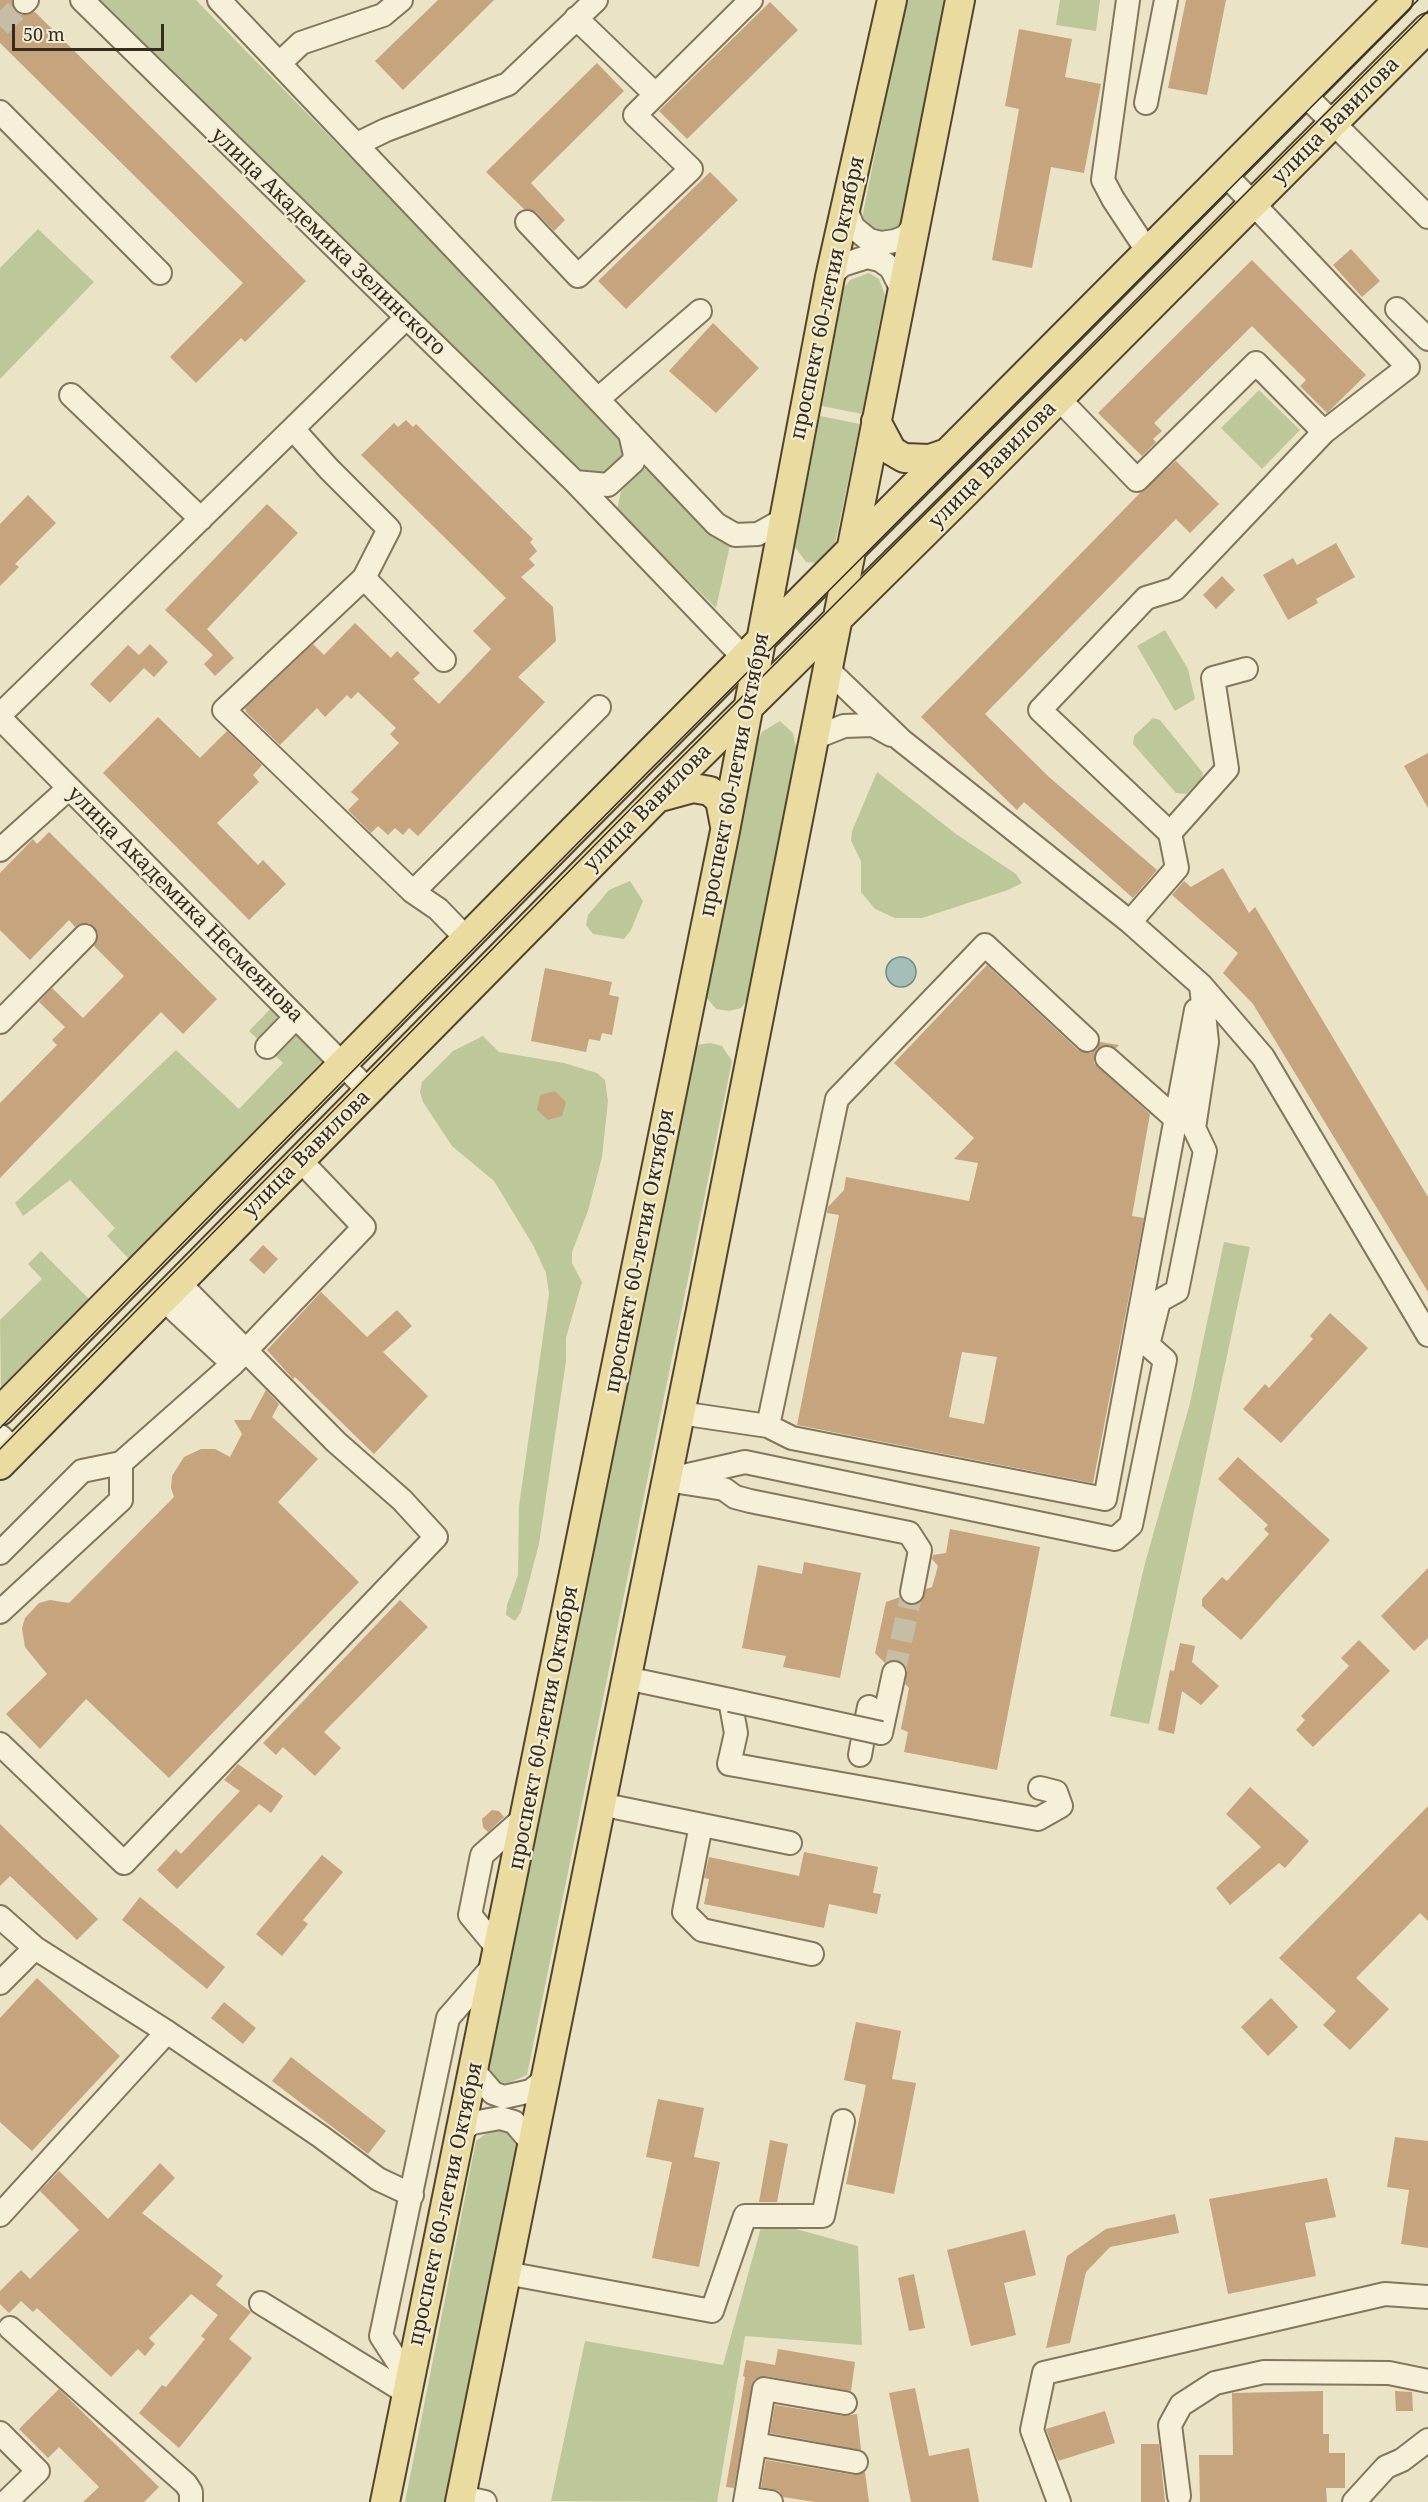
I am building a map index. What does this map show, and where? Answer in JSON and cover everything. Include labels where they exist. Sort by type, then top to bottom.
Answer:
[{"type":"main road","name":"проспект 60-летия Октября","points":[[385,2502],[725,831],[746,711],[753,649],[783,520],[830,277],[891,0]]},
{"type":"main road","points":[[469,2500],[506,2272],[680,1413],[960,0]]},
{"type":"main road","name":"улица Вавилова","points":[[0,1411],[849,551],[1398,0]]},
{"type":"main road","name":"улица Вавилова","points":[[5,1450],[172,1292],[658,798],[1428,28]]},
{"type":"main road","points":[[876,421],[892,451],[904,458],[930,459],[947,453]]},
{"type":"main road","points":[[658,798],[693,788],[710,791],[720,800],[725,831]]},
{"type":"street","name":"улица Академика Зелинского","points":[[82,0],[605,514],[753,649]]},
{"type":"street","points":[[219,0],[281,62],[716,524],[735,535],[758,534],[783,520]]},
{"type":"street","points":[[281,62],[301,43],[383,15],[401,0]]},
{"type":"street","points":[[357,144],[386,129],[508,84],[596,0]]},
{"type":"street","points":[[527,222],[578,276],[691,169],[635,115],[751,0]]},
{"type":"street","points":[[1128,0],[1103,180],[1148,252]]},
{"type":"street","points":[[1146,103],[1166,0]]},
{"type":"street","points":[[576,18],[655,94]]},
{"type":"street","points":[[1304,94],[1428,217]]},
{"type":"street","points":[[0,111],[160,273]]},
{"type":"street","points":[[1130,922],[1177,868],[1170,833],[1040,710],[1146,598],[1175,589],[1324,432],[1408,367],[1225,174]]},
{"type":"street","points":[[846,209],[853,227],[869,240],[881,243],[905,237],[915,225]]},
{"type":"street","points":[[830,277],[842,265],[867,257],[880,260],[891,268],[903,292]]},
{"type":"street","points":[[1397,309],[1428,339]]},
{"type":"street","points":[[598,399],[700,311]]},
{"type":"street","points":[[0,717],[406,318]]},
{"type":"street","points":[[1059,399],[1137,480],[1256,363],[1324,432]]},
{"type":"street","points":[[71,395],[201,519]]},
{"type":"street","points":[[293,429],[329,470],[389,529],[364,578],[224,710],[413,892],[438,909],[467,939]]},
{"type":"street","points":[[575,482],[609,485],[633,462],[635,455],[630,433]]},
{"type":"street","points":[[605,514],[611,488],[641,461],[658,461]]},
{"type":"street","points":[[364,578],[444,660]]},
{"type":"street","points":[[826,668],[901,740],[1130,922],[1201,985],[1263,1057],[1428,1335]]},
{"type":"street","points":[[1170,833],[1227,769],[1213,678],[1246,669]]},
{"type":"street","points":[[413,892],[599,707]]},
{"type":"street","name":"улица Академика Несмеянова","points":[[0,717],[370,1092]]},
{"type":"street","points":[[814,738],[844,726],[873,725],[901,740]]},
{"type":"street","points":[[0,850],[69,788]]},
{"type":"street","points":[[0,1022],[85,936]]},
{"type":"street","points":[[768,1426],[837,1099],[985,945],[1087,1040]]},
{"type":"street","points":[[680,1413],[768,1426],[792,1438],[1105,1499],[1201,985]]},
{"type":"street","points":[[666,1480],[745,1462],[1115,1539],[1131,1525],[1165,1360],[1148,1345],[1159,1301],[1177,1292],[1205,1151],[1194,1128],[1207,1042],[1201,985]]},
{"type":"street","points":[[267,1047],[296,1017]]},
{"type":"street","points":[[1107,1058],[1176,1119]]},
{"type":"street","points":[[0,1553],[82,1471],[121,1463],[239,1356],[364,1227],[301,1161]]},
{"type":"street","points":[[0,1744],[124,1863],[436,1537],[402,1500],[239,1356],[172,1292]]},
{"type":"street","points":[[0,1612],[121,1500],[121,1463]]},
{"type":"street","points":[[666,1480],[724,1489],[735,1497],[750,1501],[909,1533],[920,1550],[912,1592]]},
{"type":"street","points":[[626,1678],[881,1733],[894,1673]]},
{"type":"street","points":[[730,1700],[736,1733],[729,1764],[1038,1819],[1061,1806],[1056,1792],[1040,1788]]},
{"type":"street","points":[[600,1804],[790,1843]]},
{"type":"street","points":[[701,1825],[684,1912],[702,1930],[813,1954]]},
{"type":"street","points":[[0,1917],[35,1948],[166,2032],[320,2136],[378,2179],[412,2195]]},
{"type":"street","points":[[0,1983],[35,1948]]},
{"type":"street","points":[[409,2387],[381,2336],[448,2018],[497,1956]]},
{"type":"street","points":[[0,2215],[166,2032]]},
{"type":"street","points":[[474,2071],[493,2092],[504,2097],[519,2096],[531,2091],[544,2080]]},
{"type":"street","points":[[461,2131],[472,2123],[500,2118],[514,2122],[532,2143]]},
{"type":"street","points":[[506,2272],[712,2311],[745,2216],[823,2216],[843,2121]]},
{"type":"street","points":[[1059,2502],[1032,2430],[1044,2373],[1385,2294],[1428,2297]]},
{"type":"street","points":[[261,2303],[409,2387]]},
{"type":"street","points":[[10,2328],[186,2484],[191,2492],[191,2502]]},
{"type":"street","points":[[1179,2496],[1170,2426],[1181,2405],[1215,2383],[1264,2372],[1389,2373],[1428,2381]]},
{"type":"street","points":[[771,2502],[745,2500],[764,2389],[845,2403]]},
{"type":"street","points":[[0,2433],[38,2471],[6,2502]]},
{"type":"street","points":[[1354,2502],[1386,2467],[1402,2460],[1428,2440]]},
{"type":"street","points":[[754,2444],[856,2462]]},
{"type":"green space","points":[[97,0],[196,0],[625,438],[629,454],[601,482],[577,477]]},
{"type":"green space","points":[[906,0],[946,0],[901,225],[897,232],[877,237],[862,221]]},
{"type":"green space","points":[[1060,0],[1100,0],[1096,31],[1056,25]]},
{"type":"green space","points":[[38,229],[94,282],[0,379],[0,268]]},
{"type":"green space","points":[[869,273],[879,279],[885,295],[862,414],[822,406],[844,288],[850,280]]},
{"type":"green space","points":[[1259,390],[1300,430],[1262,469],[1221,428]]},
{"type":"green space","points":[[820,416],[860,424],[834,549],[818,563],[806,562],[795,547]]},
{"type":"green space","points":[[645,468],[730,545],[716,608],[617,510],[621,491]]},
{"type":"green space","points":[[1165,630],[1188,669],[1195,699],[1175,711],[1137,646]]},
{"type":"green space","points":[[1153,718],[1160,720],[1203,773],[1202,779],[1186,794],[1176,793],[1133,744],[1134,736]]},
{"type":"green space","points":[[780,721],[793,733],[797,752],[749,997],[741,1008],[729,1011],[716,1009],[706,997],[753,752],[762,732]]},
{"type":"green space","points":[[877,772],[956,834],[1016,874],[1022,883],[1008,890],[922,918],[895,918],[875,909],[861,892],[861,861],[851,841],[852,831]]},
{"type":"green space","points":[[630,881],[643,901],[631,930],[624,939],[593,934],[586,925],[588,915],[609,890]]},
{"type":"green space","points":[[275,1004],[328,1055],[129,1259],[107,1236],[115,1228],[70,1180],[23,1216],[15,1203],[176,1050],[239,1109],[283,1063],[249,1031]]},
{"type":"green space","points":[[483,1036],[499,1052],[564,1063],[597,1073],[605,1080],[608,1101],[602,1157],[588,1211],[572,1252],[572,1263],[582,1282],[566,1338],[566,1361],[539,1544],[521,1612],[515,1621],[506,1615],[507,1605],[518,1575],[519,1506],[549,1294],[546,1273],[533,1245],[494,1181],[452,1146],[423,1102],[420,1092],[422,1082],[453,1051]]},
{"type":"green space","points":[[710,1043],[722,1046],[732,1061],[527,2075],[508,2083],[497,2082],[485,2068],[688,1058],[696,1045]]},
{"type":"green space","points":[[1224,1242],[1250,1247],[1149,1724],[1110,1716],[1144,1567],[1190,1403]]},
{"type":"green space","points":[[41,1251],[89,1299],[1,1390],[0,1320],[42,1279],[28,1264]]},
{"type":"green space","points":[[492,2129],[510,2133],[517,2147],[447,2502],[405,2502],[476,2141]]},
{"type":"green space","points":[[763,2220],[858,2246],[862,2345],[745,2336],[717,2502],[551,2501],[585,2341],[723,2365]]},
{"type":"water","points":[[901,957],[907,958],[915,966],[915,978],[907,986],[901,987],[895,986],[887,978],[886,972],[887,966],[895,958]]},
{"type":"building","points":[[0,0],[12,0],[15,11],[21,15],[35,12],[306,281],[245,342],[241,338],[196,383],[170,357],[243,283],[0,43]]},
{"type":"building","points":[[438,0],[494,0],[403,90],[375,61]]},
{"type":"building","points":[[1186,0],[1226,0],[1207,95],[1168,88]]},
{"type":"building","points":[[770,2],[798,30],[687,139],[659,111]]},
{"type":"building","points":[[1019,29],[1072,39],[1065,77],[1101,84],[1084,173],[1051,167],[1032,268],[992,260],[1019,109],[1005,106]]},
{"type":"building","points":[[597,63],[624,91],[531,183],[565,220],[554,231],[536,212],[524,209],[486,172]]},
{"type":"building","points":[[710,172],[738,200],[626,309],[598,281]]},
{"type":"building","points":[[1351,249],[1380,281],[1362,297],[1333,265]]},
{"type":"building","points":[[1252,260],[1366,375],[1327,413],[1300,386],[1306,380],[1252,326],[1154,423],[1162,431],[1153,439],[1156,442],[1142,456],[1098,413]]},
{"type":"building","points":[[713,323],[759,368],[716,413],[669,371]]},
{"type":"building","points":[[406,420],[413,427],[416,424],[533,539],[530,542],[537,551],[529,559],[535,565],[521,577],[553,607],[556,641],[518,677],[545,702],[418,836],[409,828],[403,835],[395,828],[388,835],[378,826],[371,833],[348,810],[359,799],[351,792],[399,743],[390,734],[396,728],[358,692],[351,699],[347,695],[325,717],[317,708],[280,745],[246,712],[245,708],[313,644],[324,655],[355,623],[391,658],[397,651],[420,673],[413,679],[439,704],[491,649],[473,631],[506,598],[361,455],[394,423],[398,427]]},
{"type":"building","points":[[1176,461],[1219,504],[1190,533],[1176,519],[985,714],[1049,777],[1157,870],[1133,898],[1024,802],[1017,810],[921,717],[1140,493]]},
{"type":"building","points":[[28,495],[56,523],[15,564],[19,567],[0,586],[0,524]]},
{"type":"building","points":[[267,504],[298,533],[207,629],[234,658],[215,676],[204,664],[213,655],[165,610]]},
{"type":"building","points":[[1336,543],[1355,577],[1316,599],[1318,603],[1288,620],[1263,575],[1293,558],[1297,565]]},
{"type":"building","points":[[1222,576],[1235,590],[1216,609],[1203,595]]},
{"type":"building","points":[[150,644],[168,662],[154,677],[144,668],[110,703],[90,684],[128,645],[139,655]]},
{"type":"building","points":[[158,717],[200,758],[227,731],[262,765],[253,775],[259,782],[217,823],[258,865],[263,860],[286,884],[249,920],[103,773]]},
{"type":"building","points":[[1428,753],[1428,808],[1404,766]]},
{"type":"building","points":[[49,832],[217,999],[183,1034],[161,1012],[0,1178],[0,1103],[57,1045],[52,1040],[65,1027],[39,1002],[52,988],[83,1018],[124,976],[94,946],[98,933],[89,923],[75,927],[69,920],[30,960],[0,930],[0,873],[33,839],[37,844]]},
{"type":"building","points":[[1223,868],[1249,913],[1255,907],[1428,1197],[1428,1292],[1253,1004],[1223,973],[1238,953],[1172,895],[1184,881],[1191,887]]},
{"type":"building","points":[[987,965],[1078,1050],[1091,1053],[1100,1042],[1119,1045],[1116,1048],[1109,1045],[1097,1049],[1094,1063],[1150,1114],[1132,1216],[1144,1218],[1093,1483],[797,1425],[839,1215],[827,1213],[828,1207],[844,1190],[846,1177],[969,1201],[978,1163],[954,1159],[974,1138],[894,1063]],"holes":[[[962,1352],[997,1357],[984,1424],[949,1417]]]},
{"type":"building","points":[[545,968],[612,982],[609,995],[619,997],[612,1035],[602,1033],[600,1041],[589,1039],[586,1052],[531,1041]]},
{"type":"building","points":[[555,1091],[566,1102],[562,1116],[548,1120],[537,1110],[540,1095]]},
{"type":"building","points":[[263,1245],[278,1259],[264,1274],[249,1260]]},
{"type":"building","points":[[321,1292],[367,1337],[397,1310],[412,1326],[383,1352],[428,1396],[374,1454],[295,1377],[293,1379],[267,1350]]},
{"type":"building","points":[[1330,1313],[1368,1348],[1281,1443],[1243,1409],[1265,1384],[1269,1388],[1313,1339],[1310,1336]]},
{"type":"building","points":[[266,1390],[279,1404],[272,1417],[318,1459],[278,1502],[359,1582],[169,1778],[86,1699],[40,1749],[6,1714],[47,1674],[25,1647],[22,1628],[25,1618],[39,1603],[50,1600],[69,1603],[174,1497],[171,1488],[172,1476],[184,1457],[201,1449],[215,1449],[230,1457],[242,1434],[234,1420],[250,1420]]},
{"type":"building","points":[[1238,1457],[1330,1540],[1241,1640],[1202,1606],[1202,1599],[1222,1577],[1227,1581],[1269,1534],[1264,1529],[1268,1525],[1218,1479]]},
{"type":"building","points":[[950,1529],[1040,1547],[997,1770],[904,1752],[908,1732],[901,1729],[909,1688],[905,1684],[907,1669],[897,1660],[885,1663],[875,1653],[886,1602],[900,1597],[910,1605],[922,1601],[926,1589],[932,1587],[938,1566],[932,1559],[933,1555],[946,1553]]},
{"type":"building","points":[[804,1562],[861,1573],[840,1678],[783,1667],[786,1656],[742,1648],[758,1565],[802,1574]]},
{"type":"building","points":[[1428,1568],[1428,1638],[1414,1651],[1381,1616]]},
{"type":"building","points":[[400,1600],[428,1627],[324,1732],[341,1748],[315,1776],[283,1747],[276,1755],[263,1743]]},
{"type":"building","points":[[1359,1640],[1390,1671],[1313,1747],[1296,1730],[1305,1720],[1301,1716],[1349,1666],[1341,1658]]},
{"type":"building","points":[[1180,1643],[1195,1646],[1192,1662],[1219,1686],[1201,1705],[1182,1691],[1174,1734],[1158,1730],[1170,1670],[1174,1671]]},
{"type":"building","points":[[238,1764],[283,1796],[271,1813],[259,1804],[177,1889],[157,1870],[176,1849],[181,1854],[240,1791],[224,1780]]},
{"type":"building","points":[[1250,1787],[1309,1841],[1285,1868],[1279,1863],[1230,1905],[1216,1888],[1261,1847],[1226,1814]]},
{"type":"building","points":[[1428,1806],[1428,1921],[1420,1913],[1356,1978],[1389,2009],[1350,2050],[1323,2025],[1336,2011],[1279,1958]]},
{"type":"building","points":[[492,1810],[499,1811],[504,1817],[488,1832],[483,1827],[482,1819]]},
{"type":"building","points":[[0,1824],[98,1919],[77,1940],[10,1876],[0,1886]]},
{"type":"building","points":[[804,1852],[878,1867],[873,1893],[881,1894],[877,1914],[829,1904],[824,1928],[704,1904],[709,1879],[704,1878],[709,1857],[799,1876]]},
{"type":"building","points":[[322,1855],[343,1872],[303,1920],[308,1924],[282,1956],[256,1934]]},
{"type":"building","points":[[140,1897],[225,1967],[207,1989],[122,1920]]},
{"type":"building","points":[[37,1978],[120,2056],[32,2151],[0,2122],[0,2018]]},
{"type":"building","points":[[1271,1998],[1298,2027],[1268,2056],[1241,2027]]},
{"type":"building","points":[[224,2002],[256,2028],[243,2044],[211,2018]]},
{"type":"building","points":[[856,2022],[901,2031],[892,2079],[916,2083],[894,2194],[846,2184],[866,2085],[844,2080]]},
{"type":"building","points":[[291,2057],[386,2131],[368,2154],[272,2081]]},
{"type":"building","points":[[658,2099],[704,2108],[694,2157],[720,2162],[699,2267],[652,2258],[672,2162],[646,2157]]},
{"type":"building","points":[[1395,2137],[1428,2141],[1428,2248],[1401,2244],[1409,2190],[1387,2187]]},
{"type":"building","points":[[770,2140],[788,2144],[777,2202],[759,2202]]},
{"type":"building","points":[[160,2163],[175,2178],[142,2213],[223,2276],[216,2285],[251,2312],[229,2339],[252,2358],[179,2448],[139,2413],[162,2385],[166,2387],[205,2339],[201,2336],[218,2315],[191,2294],[149,2338],[155,2344],[145,2356],[138,2349],[111,2377],[37,2308],[33,2312],[21,2301],[9,2313],[0,2304],[0,2291],[21,2270],[30,2279],[79,2230],[40,2191],[59,2171],[108,2219]]},
{"type":"building","points":[[1327,2178],[1336,2217],[1305,2223],[1316,2276],[1228,2294],[1209,2199]]},
{"type":"building","points":[[1175,2214],[1179,2233],[1110,2247],[1086,2272],[1070,2343],[1046,2348],[1067,2256],[1106,2229]]},
{"type":"building","points":[[1025,2230],[1036,2275],[1004,2283],[1016,2335],[971,2346],[947,2250]]},
{"type":"building","points":[[914,2274],[925,2328],[909,2331],[898,2278]]},
{"type":"building","points":[[778,2349],[855,2362],[851,2391],[766,2376],[754,2380],[734,2488],[726,2487],[746,2360],[775,2365]]},
{"type":"building","points":[[915,2388],[929,2456],[969,2448],[979,2502],[911,2502],[889,2393]]},
{"type":"building","points":[[59,2389],[159,2487],[144,2502],[83,2502],[99,2487],[59,2447],[48,2458],[19,2429]]},
{"type":"building","points":[[1323,2391],[1323,2434],[1329,2434],[1329,2453],[1345,2453],[1345,2488],[1326,2488],[1327,2502],[1200,2502],[1199,2455],[1233,2455],[1232,2393]]},
{"type":"building","points":[[1395,2391],[1412,2392],[1413,2411],[1396,2411]]},
{"type":"building","points":[[775,2405],[843,2416],[857,2414],[861,2450],[770,2433]]},
{"type":"building","points":[[1105,2411],[1115,2443],[1058,2461],[1046,2429]]},
{"type":"building","points":[[1141,2444],[1159,2444],[1165,2502],[1141,2502]]},
{"type":"building","points":[[766,2460],[854,2475],[865,2472],[869,2502],[815,2502],[783,2497],[779,2491],[761,2487]]},
{"type":"tunnel","points":[[0,26],[25,2]]},
{"type":"tunnel","points":[[894,1673],[912,1592]]},
{"type":"tram line","points":[[0,1428],[646,774],[1418,0]]},
{"type":"tram line","points":[[0,1449],[655,784],[1428,11]]}]
